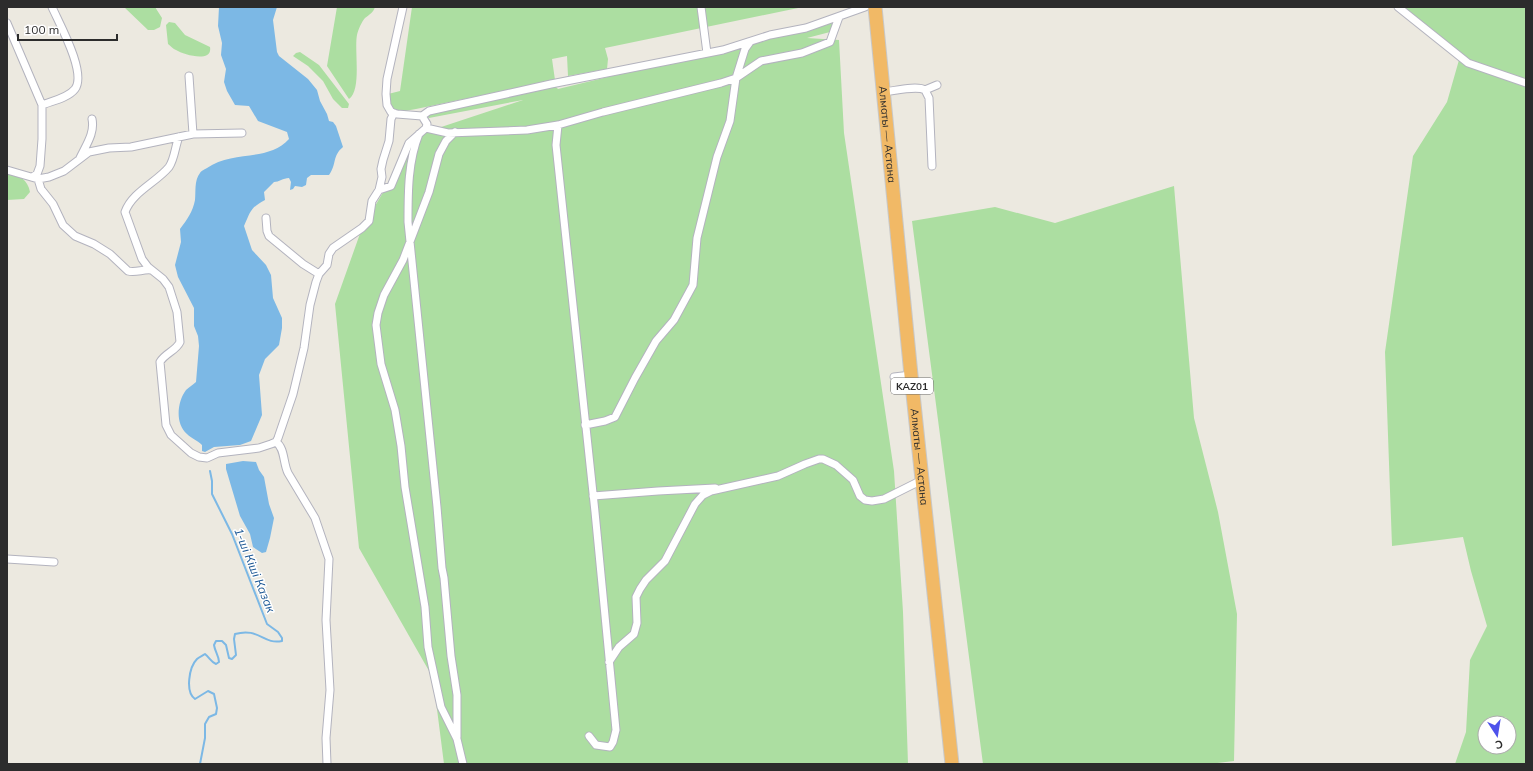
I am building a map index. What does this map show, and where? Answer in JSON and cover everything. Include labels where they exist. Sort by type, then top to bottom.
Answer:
[{"type":"highway","name":"Алматы — Астана","points":[[875,7],[911,375],[952,764]]},
{"type":"street","points":[[42,105],[69,94],[75,88],[78,80],[74,58],[52,7]]},
{"type":"street","points":[[403,7],[387,79],[387,105],[391,112],[394,113],[422,116],[429,111],[707,53],[750,42],[770,35],[806,28],[865,7]]},
{"type":"street","points":[[701,7],[707,53]]},
{"type":"street","points":[[1398,7],[1468,63],[1526,83]]},
{"type":"street","points":[[426,128],[455,132],[527,130],[558,125],[736,78],[761,61],[802,53],[830,42],[839,17]]},
{"type":"street","points":[[7,23],[43,110],[40,166],[35,178]]},
{"type":"street","points":[[585,425],[605,421],[615,417],[634,378],[656,341],[674,320],[693,284],[697,238],[717,157],[730,121],[736,78],[745,49],[750,42]]},
{"type":"street","points":[[189,76],[193,134]]},
{"type":"street","points":[[884,92],[915,88],[922,88],[925,90],[936,85]]},
{"type":"street","points":[[925,90],[928,98],[932,166]]},
{"type":"street","points":[[276,442],[293,394],[304,348],[310,306],[319,274],[327,265],[329,254],[333,248],[365,226],[369,221],[372,200],[379,190],[382,177],[381,169],[390,141],[391,119],[394,113]]},
{"type":"street","points":[[379,190],[391,186],[409,143],[426,128],[427,124],[422,116]]},
{"type":"street","points":[[80,159],[90,140],[92,119]]},
{"type":"street","points":[[558,125],[556,145],[616,730],[615,739],[610,746],[596,746],[589,736]]},
{"type":"street","points":[[455,132],[446,141],[439,154],[429,192],[422,206],[403,260],[387,288],[376,325],[381,364],[395,410],[401,446],[407,499],[424,607],[428,647],[441,707],[457,739],[463,764]]},
{"type":"street","points":[[7,170],[35,178],[49,177],[64,170],[89,152],[109,148],[131,147],[193,134],[242,133]]},
{"type":"street","points":[[419,134],[415,144],[408,183],[408,222],[451,656],[457,695],[457,739]]},
{"type":"street","points":[[179,137],[170,165],[135,197],[125,212],[146,268],[163,279],[169,287],[177,312],[180,342],[178,347],[160,362],[166,425],[171,435],[191,453],[203,458],[218,453],[259,448],[276,442]]},
{"type":"street","points":[[35,178],[45,196],[53,204],[63,225],[73,234],[102,249],[128,271],[134,272],[146,268]]},
{"type":"street","points":[[266,218],[269,236],[312,271],[319,274]]},
{"type":"street","points":[[894,377],[911,375]]},
{"type":"street","points":[[276,442],[281,447],[288,473],[315,518],[328,554],[327,642],[330,690],[326,738],[327,764]]},
{"type":"street","points":[[593,496],[720,488],[766,480],[819,459],[836,465],[848,474],[854,480],[862,498],[868,501],[884,499],[922,480]]},
{"type":"street","points":[[609,662],[619,647],[634,634],[637,623],[636,598],[640,589],[646,580],[665,561],[695,504],[703,495],[720,488]]},
{"type":"street","points":[[7,559],[54,562]]},
{"type":"green space","points":[[124,7],[155,7],[162,18],[160,27],[154,30],[148,30]]},
{"type":"green space","points":[[337,7],[375,7],[364,19],[358,33],[356,42],[357,69],[355,87],[353,94],[349,99],[327,66]]},
{"type":"green space","points":[[412,7],[803,7],[605,48],[608,59],[607,69],[568,76],[567,56],[552,59],[555,80],[399,112],[391,109],[388,94],[400,91]]},
{"type":"green space","points":[[1397,7],[1526,7],[1526,764],[1455,764],[1466,732],[1470,660],[1487,626],[1463,537],[1392,546],[1385,352],[1413,156],[1447,102],[1459,60]]},
{"type":"green space","points":[[835,17],[830,32],[807,38],[839,40],[844,133],[894,471],[903,612],[908,764],[444,764],[433,678],[359,548],[335,304],[362,228],[417,135],[523,100],[429,118],[426,116],[426,113],[551,87],[556,87],[558,89],[707,53],[770,35],[784,36]]},
{"type":"green space","points":[[169,22],[175,23],[185,35],[210,47],[210,52],[207,55],[197,56],[185,54],[174,49],[168,44],[166,25]]},
{"type":"green space","points":[[300,52],[319,65],[349,104],[348,108],[342,108],[333,99],[323,81],[308,66],[293,56]]},
{"type":"green space","points":[[7,174],[15,175],[25,181],[30,192],[24,199],[7,200]]},
{"type":"green space","points":[[1174,186],[1194,418],[1218,512],[1237,614],[1234,761],[1209,764],[983,764],[912,221],[995,207],[1055,223]]},
{"type":"water","points":[[219,7],[277,7],[273,20],[277,52],[279,56],[308,79],[317,90],[329,121],[333,122],[336,126],[343,147],[337,154],[329,175],[311,175],[307,178],[306,185],[302,187],[295,186],[290,190],[291,182],[289,178],[274,182],[264,192],[265,200],[256,205],[248,217],[244,226],[252,250],[266,265],[271,275],[273,298],[282,318],[279,345],[265,359],[259,375],[262,415],[251,441],[240,445],[214,447],[205,452],[202,451],[202,445],[183,430],[179,419],[179,407],[183,395],[186,390],[196,382],[199,346],[198,336],[194,326],[194,308],[178,277],[175,265],[181,242],[180,229],[193,208],[196,183],[201,172],[228,159],[271,151],[281,146],[289,139],[287,132],[258,121],[249,106],[235,105],[227,91],[224,82],[226,69],[221,55],[222,43],[218,26]]},
{"type":"water","points":[[243,461],[256,462],[264,477],[269,504],[274,518],[266,552],[262,553],[253,547],[250,534],[240,516],[226,469],[226,464]]},
{"type":"waterway","name":"1-ші Кіші Казак","points":[[200,764],[205,738],[205,724],[209,717],[216,714],[217,708],[214,694],[208,691],[195,699],[192,696],[189,679],[194,663],[198,658],[205,654],[214,663],[216,664],[219,662],[214,645],[216,641],[222,641],[226,645],[229,658],[232,659],[236,655],[234,639],[235,634],[243,632],[250,633],[270,641],[282,641],[282,638],[278,632],[267,624],[232,534],[212,494],[210,471]]}]
